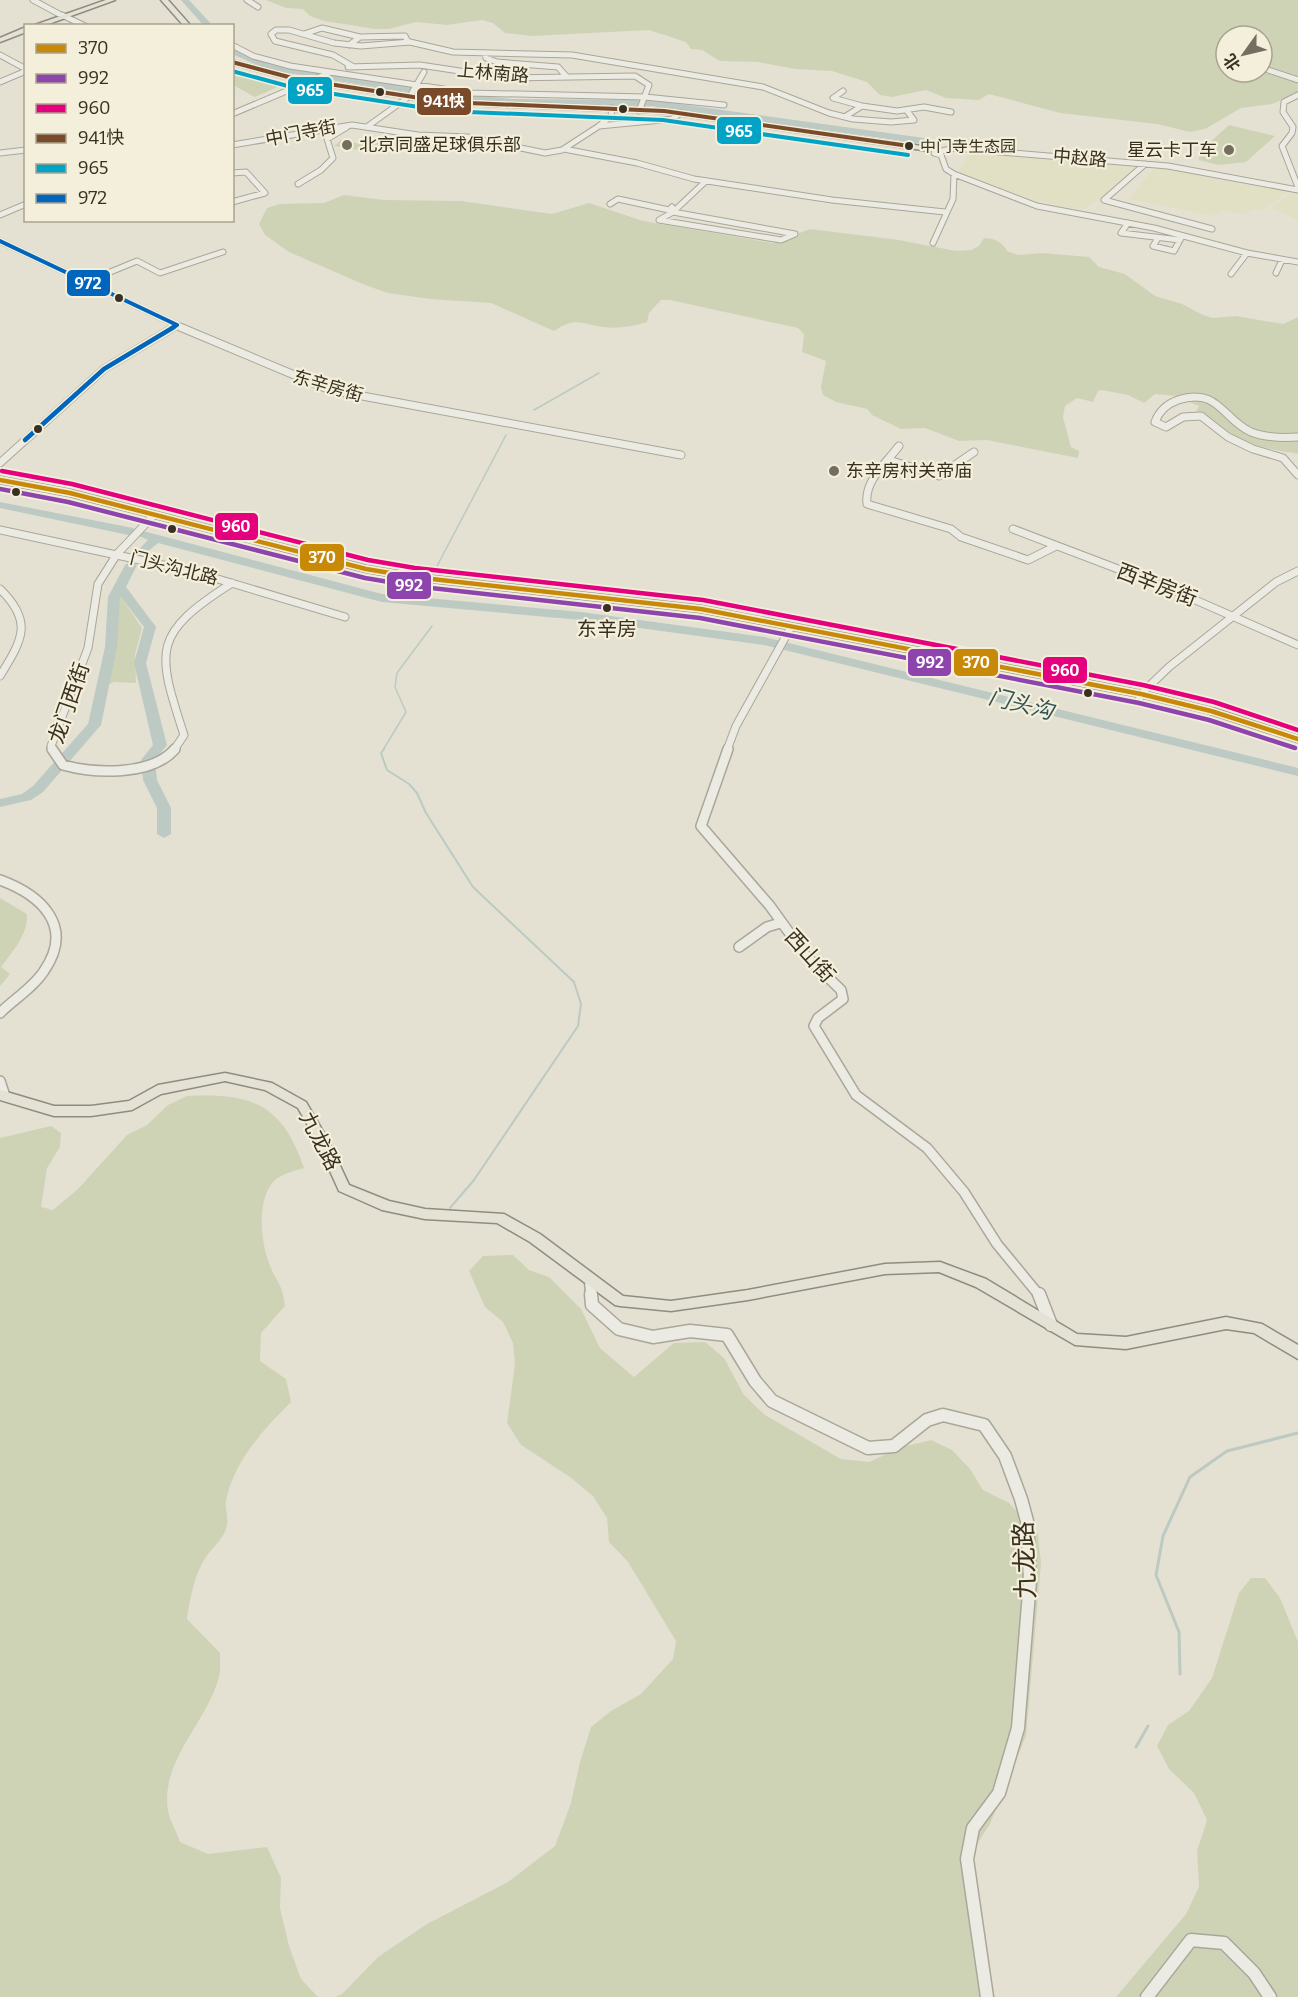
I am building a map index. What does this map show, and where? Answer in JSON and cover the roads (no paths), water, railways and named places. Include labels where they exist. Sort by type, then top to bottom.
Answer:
[{"type":"main road","points":[[35,24],[102,0]]},
{"type":"main road","points":[[40,24],[61,15],[112,0]]},
{"type":"main road","points":[[164,0],[186,24]]},
{"type":"main road","points":[[171,0],[192,24]]},
{"type":"main road","points":[[0,38],[24,28]]},
{"type":"main road","points":[[234,64],[310,81],[513,110],[612,109],[642,105],[681,114],[935,151]]},
{"type":"main road","points":[[0,480],[70,493],[152,518]]},
{"type":"main road","points":[[0,487],[63,498],[152,518],[369,574],[661,608],[1211,711],[1298,739]]},
{"type":"main road","points":[[1140,697],[1298,746]]},
{"type":"main road","name":"九龙路","points":[[2,1096],[54,1111],[91,1111],[132,1105],[158,1090],[225,1077],[268,1086],[302,1105],[322,1140],[344,1188],[387,1206],[424,1214],[498,1218],[535,1238],[620,1301],[671,1306],[748,1295],[885,1269],[940,1267],[981,1283],[1075,1340],[1126,1343],[1226,1323],[1257,1328],[1288,1344],[1298,1353]]},
{"type":"street","points":[[33,0],[81,24]]},
{"type":"street","points":[[247,0],[258,7]]},
{"type":"street","points":[[303,34],[322,28],[360,37],[405,36],[408,42]]},
{"type":"street","points":[[352,66],[333,55],[275,41],[271,34],[283,30],[349,45],[408,42],[447,51],[572,55],[781,92],[820,111],[846,117],[893,122],[914,120],[907,111]]},
{"type":"street","points":[[349,45],[360,37]]},
{"type":"street","points":[[234,46],[240,51],[273,62],[329,73],[486,95],[642,105],[724,105]]},
{"type":"street","points":[[485,53],[486,58],[497,62],[558,67],[566,76]]},
{"type":"street","points":[[0,55],[24,69]]},
{"type":"street","name":"上林南路","points":[[234,115],[329,73],[352,66],[420,65],[506,78],[634,76],[649,85],[642,105]]},
{"type":"street","points":[[0,82],[24,71]]},
{"type":"street","points":[[368,126],[421,86],[424,72]]},
{"type":"street","points":[[1274,72],[1298,80]]},
{"type":"street","points":[[843,91],[833,98],[862,106],[907,111],[924,107],[951,112]]},
{"type":"street","points":[[1298,95],[1284,102],[1282,107],[1284,117],[1293,127],[1292,133],[1282,146],[1298,188]]},
{"type":"street","points":[[846,117],[862,106]]},
{"type":"street","points":[[599,126],[611,116],[612,109]]},
{"type":"street","name":"中门寺街","points":[[234,145],[352,125],[418,135],[468,137],[545,153],[564,148],[599,126],[672,119],[681,114]]},
{"type":"street","points":[[298,184],[321,170],[333,158],[327,139],[352,125]]},
{"type":"street","points":[[564,148],[703,181],[823,199],[945,212]]},
{"type":"street","name":"中赵路","points":[[935,151],[971,149],[1145,164],[1298,188]]},
{"type":"street","points":[[0,153],[24,150]]},
{"type":"street","points":[[935,151],[940,155],[946,169],[954,174],[1037,206],[1128,223],[1181,238],[1298,262]]},
{"type":"street","points":[[1145,164],[1104,200],[1212,229]]},
{"type":"street","points":[[234,173],[246,172],[265,193],[234,201]]},
{"type":"street","points":[[933,243],[945,212],[955,197],[957,184],[954,174]]},
{"type":"street","points":[[610,204],[618,199],[669,210],[703,181]]},
{"type":"street","points":[[673,212],[795,234],[781,240],[659,220],[673,212],[703,181]]},
{"type":"street","points":[[0,213],[24,204]]},
{"type":"street","points":[[1128,223],[1121,233],[1158,238],[1181,238]]},
{"type":"street","points":[[1158,238],[1153,246],[1174,251],[1181,238]]},
{"type":"street","name":"东辛房街","points":[[0,242],[177,325],[330,390],[681,455]]},
{"type":"street","points":[[86,282],[137,261],[160,273],[223,252]]},
{"type":"street","points":[[1232,274],[1238,262],[1247,253]]},
{"type":"street","points":[[1276,273],[1282,260]]},
{"type":"street","points":[[0,463],[104,369],[177,325]]},
{"type":"street","points":[[1298,437],[1270,437],[1254,433],[1242,427],[1214,401],[1203,398],[1175,400],[1156,417],[1155,422],[1167,427],[1174,426],[1183,417],[1201,416],[1228,437],[1253,449],[1283,458],[1298,475]]},
{"type":"street","points":[[899,446],[882,466],[865,495],[867,504],[951,529],[961,537],[1028,560],[1056,546]]},
{"type":"street","points":[[889,460],[939,476],[974,452]]},
{"type":"street","name":"龙门西街","points":[[152,518],[117,554],[98,584],[88,648],[51,746],[55,758],[63,765],[76,768],[155,765],[174,753],[184,735],[163,670],[165,639],[183,616],[232,583]]},
{"type":"street","name":"西辛房街","points":[[1013,529],[1168,588],[1298,645]]},
{"type":"street","name":"门头沟北路","points":[[0,530],[117,554],[232,583],[345,617]]},
{"type":"street","points":[[1140,697],[1233,616],[1276,582],[1298,571]]},
{"type":"street","points":[[0,589],[14,601],[23,617],[23,635],[0,676]]},
{"type":"street","name":"西山街","points":[[788,632],[736,726],[702,826],[770,906],[780,923],[806,956],[841,990],[843,999],[818,1018],[814,1026],[856,1095],[927,1148],[940,1162],[964,1192],[997,1244],[1038,1292],[1051,1325]]},
{"type":"street","points":[[0,880],[31,894],[47,907],[56,924],[56,945],[46,970],[0,1013]]},
{"type":"street","points":[[739,947],[767,927],[780,923]]},
{"type":"street","points":[[0,1081],[2,1096]]},
{"type":"street","name":"九龙路","points":[[589,1278],[592,1305],[620,1329],[653,1337],[690,1331],[727,1335],[755,1381],[772,1401],[868,1448],[894,1446],[927,1420],[943,1415],[984,1425],[1005,1456],[1028,1521],[1030,1580],[1018,1728],[999,1794],[973,1828],[967,1859],[987,1997]]},
{"type":"street","points":[[1147,1997],[1191,1940],[1224,1943],[1254,1973],[1270,1997]]},
{"type":"waterway","points":[[185,0],[207,24]]},
{"type":"waterway","points":[[234,52],[269,67],[449,96],[512,102],[651,103],[924,141]]},
{"type":"waterway","points":[[534,410],[599,373]]},
{"type":"waterway","points":[[436,568],[506,435]]},
{"type":"waterway","name":"门头沟","points":[[0,505],[133,532]]},
{"type":"waterway","name":"门头沟","points":[[143,535],[156,538]]},
{"type":"waterway","points":[[140,554],[156,538]]},
{"type":"waterway","name":"门头沟","points":[[156,538],[382,598],[581,616],[764,641],[1298,772]]},
{"type":"waterway","points":[[119,587],[131,565]]},
{"type":"waterway","points":[[0,803],[26,797],[38,789],[94,725],[111,647],[114,597],[119,587]]},
{"type":"waterway","points":[[119,587],[150,627],[140,663],[160,745],[148,760],[150,780],[164,808],[164,834]]},
{"type":"waterway","points":[[383,750],[406,712],[395,687],[397,673],[432,626]]},
{"type":"waterway","points":[[384,749],[381,753],[387,770],[409,784],[417,793],[426,813],[473,887],[574,982],[581,1004],[578,1026],[474,1180],[450,1208]]},
{"type":"waterway","points":[[1180,1674],[1179,1632],[1156,1575],[1163,1536],[1190,1477],[1227,1451],[1298,1433]]},
{"type":"waterway","points":[[1136,1747],[1148,1726]]},
{"type":"place","name":"北京同盛足球俱乐部","points":[[347,145]]},
{"type":"place","name":"中门寺生态园","points":[[909,146]]},
{"type":"place","name":"星云卡丁车","points":[[1229,150]]},
{"type":"place","name":"东辛房村关帝庙","points":[[834,471]]},
{"type":"place","name":"东辛房","points":[[607,608]]}]
